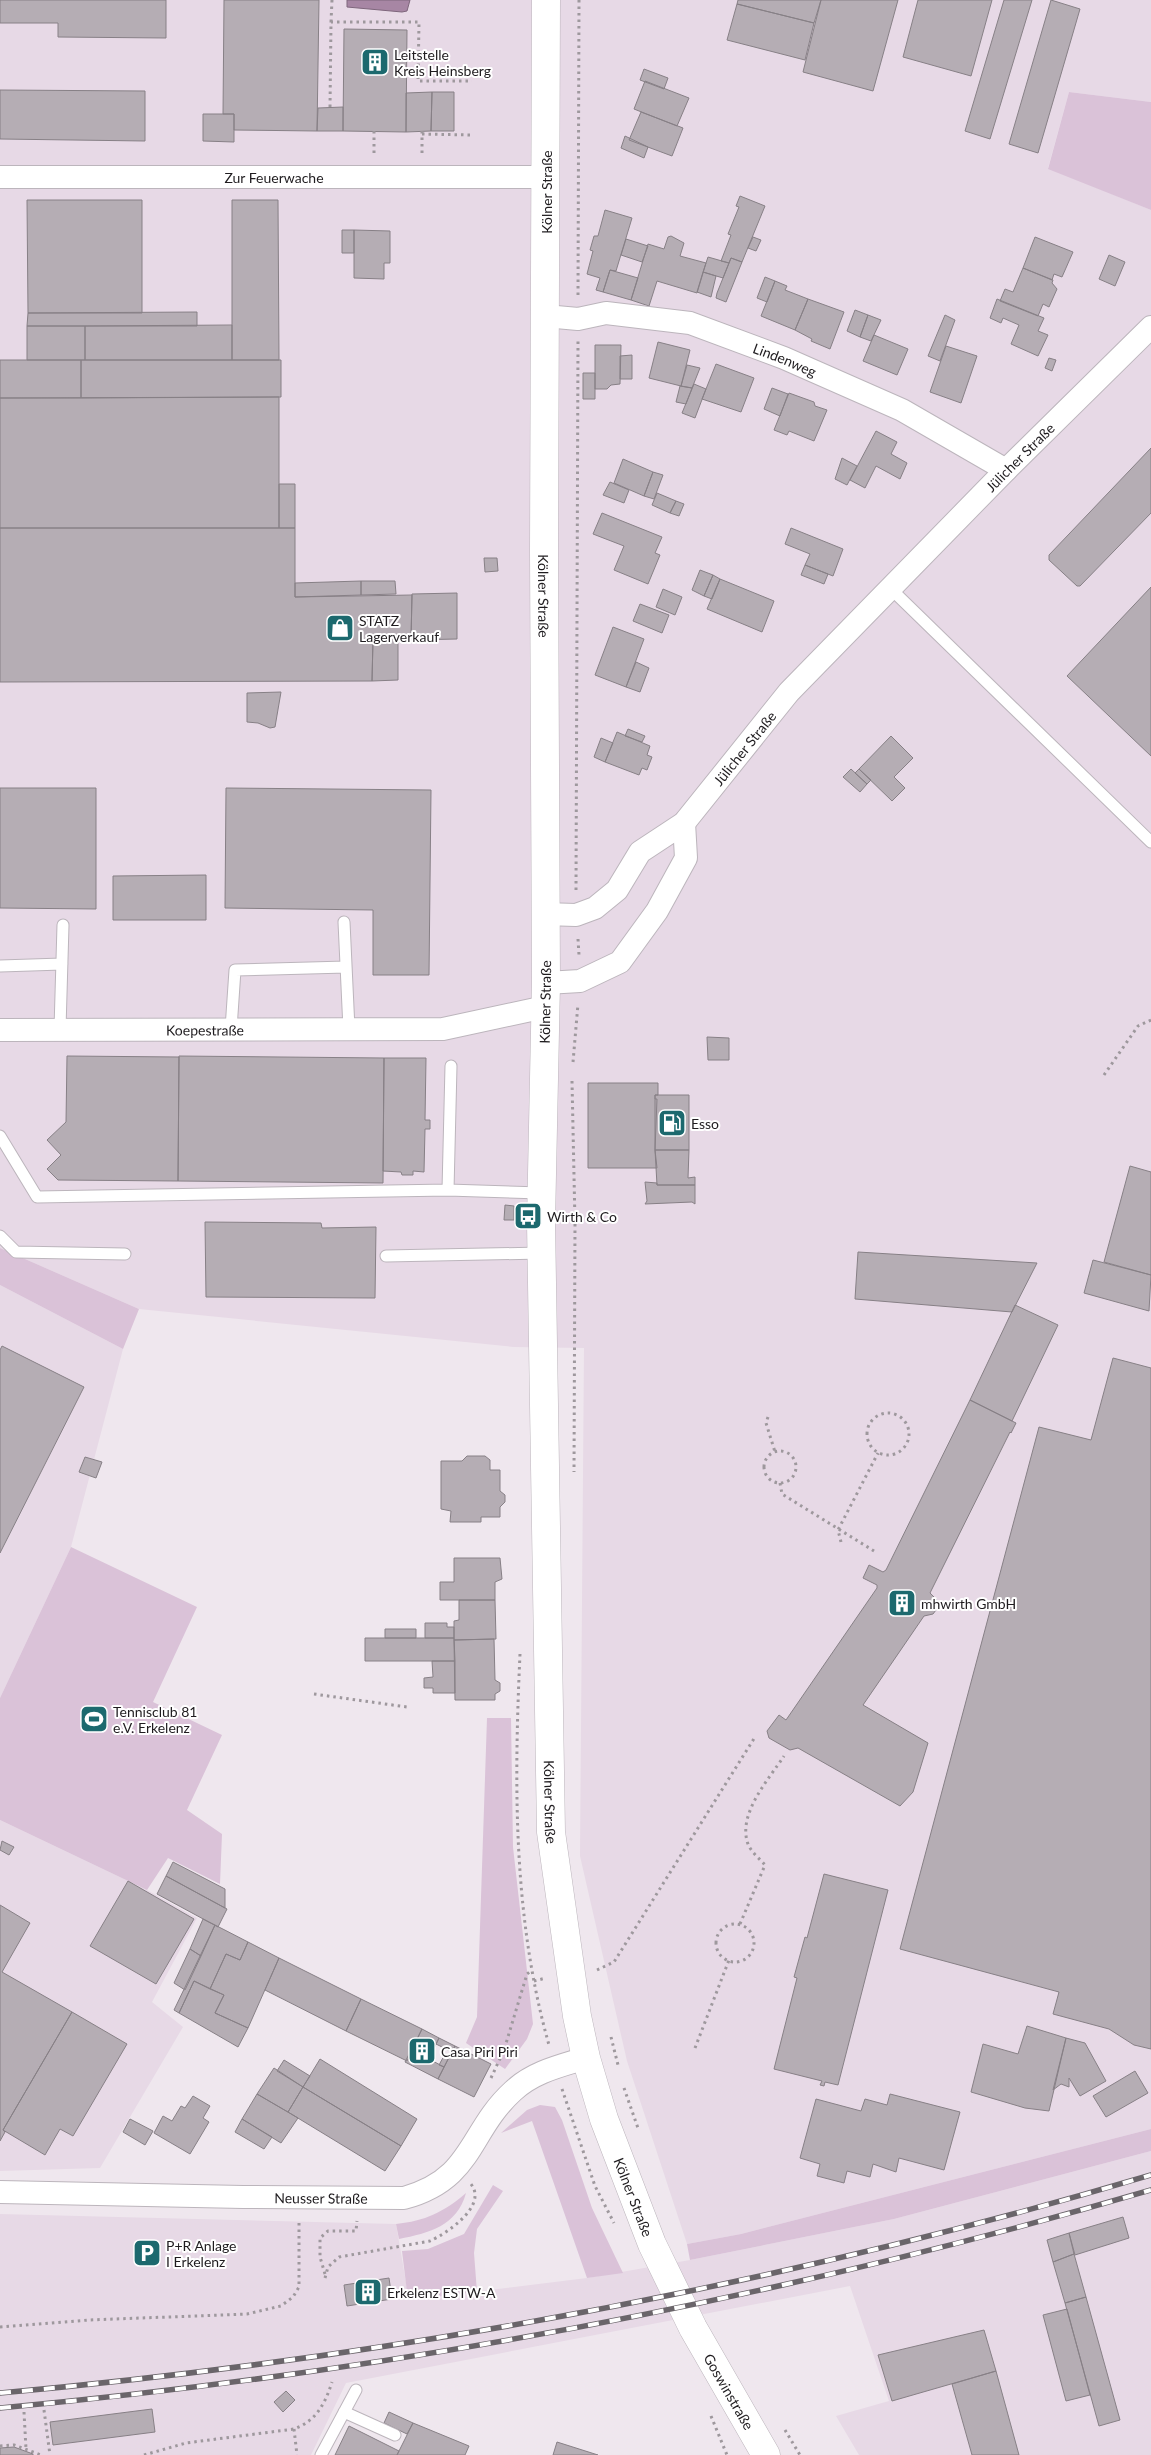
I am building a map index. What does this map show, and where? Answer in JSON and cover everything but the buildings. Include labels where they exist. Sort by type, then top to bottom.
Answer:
[{"type":"main road","name":"Kölner Straße","points":[[546,0],[544,914],[546,995],[541,1253],[551,1832],[581,1968],[586,2058],[604,2119],[635,2203],[693,2328]]},
{"type":"main road","name":"Goswinstraße","points":[[693,2328],[756,2448]]},
{"type":"street","name":"Zur Feuerwache","points":[[0,176],[546,177]]},
{"type":"street","name":"Lindenweg","points":[[545,316],[578,319],[606,313],[690,323],[784,358],[902,410],[1006,470]]},
{"type":"street","name":"Jülicher Straße","points":[[544,914],[576,915],[595,908],[617,890],[640,852],[684,823],[789,692],[1006,470],[1151,327]]},
{"type":"street","points":[[546,995],[620,962],[657,911],[686,858],[684,823]]},
{"type":"street","name":"Koepestraße","points":[[0,1030],[443,1029],[546,995]]},
{"type":"street","name":"Neusser Straße","points":[[0,2192],[298,2198],[404,2198],[421,2193],[443,2182],[459,2168],[493,2115],[513,2090],[540,2073],[586,2058]]},
{"type":"lane","points":[[890,588],[1151,842]]},
{"type":"lane","points":[[344,922],[349,1029]]},
{"type":"lane","points":[[60,1029],[62,925]]},
{"type":"lane","points":[[0,966],[62,964]]},
{"type":"lane","points":[[231,1029],[235,970],[346,967]]},
{"type":"lane","points":[[448,1190],[452,1066]]},
{"type":"lane","points":[[0,1136],[37,1197],[448,1190],[541,1193]]},
{"type":"lane","points":[[0,1236],[16,1252],[125,1254]]},
{"type":"lane","points":[[386,1256],[541,1253]]},
{"type":"lane","points":[[321,2455],[356,2390]]},
{"type":"lane","points":[[344,2412],[395,2435]]},
{"type":"path","points":[[330,107],[332,0]]},
{"type":"path","points":[[572,1068],[580,981],[576,915],[579,0]]},
{"type":"path","points":[[331,22],[419,22],[418,81],[472,81]]},
{"type":"path","points":[[422,134],[473,135]]},
{"type":"path","points":[[1104,1075],[1138,1026],[1151,1020]]},
{"type":"path","points":[[572,1078],[575,1223],[574,1480]]},
{"type":"path","points":[[895,1414],[908,1426],[908,1443],[895,1454],[878,1453],[873,1450],[867,1440],[870,1423],[878,1415],[895,1414]]},
{"type":"path","points":[[768,1417],[766,1422],[775,1452]]},
{"type":"path","points":[[780,1451],[791,1455],[796,1465],[794,1476],[791,1480],[780,1483],[770,1480],[764,1470],[766,1459],[775,1452],[780,1451]]},
{"type":"path","points":[[841,1542],[838,1530],[878,1453]]},
{"type":"path","points":[[780,1483],[782,1494],[874,1551]]},
{"type":"path","points":[[314,1694],[407,1707]]},
{"type":"path","points":[[534,1981],[581,1968],[594,1971],[614,1962],[756,1737]]},
{"type":"path","points":[[740,1924],[765,1865],[748,1845],[747,1823],[758,1796],[784,1756]]},
{"type":"path","points":[[740,1924],[750,1930],[754,1936],[752,1952],[740,1962],[729,1960],[719,1953],[717,1937],[727,1925],[740,1924]]},
{"type":"path","points":[[695,2048],[729,1960]]},
{"type":"path","points":[[488,2084],[504,2050],[526,1974],[532,1970]]},
{"type":"path","points":[[609,2028],[618,2067]]},
{"type":"path","points":[[624,2086],[642,2140]]},
{"type":"path","points":[[345,2231],[328,2231],[320,2238],[320,2257],[325,2276],[339,2257],[430,2241],[454,2227],[473,2204],[476,2196],[475,2189],[459,2168]]},
{"type":"path","points":[[0,2327],[89,2320],[247,2314],[281,2306],[293,2297],[299,2287],[298,2198]]},
{"type":"path","points":[[144,2455],[186,2443],[294,2429],[307,2424],[317,2415],[332,2382]]},
{"type":"path","points":[[44,2410],[50,2455]]},
{"type":"path","points":[[24,2412],[26,2449]]},
{"type":"path","points":[[780,2424],[800,2455]]},
{"type":"path","points":[[294,2429],[297,2455]]},
{"type":"path","points":[[0,2446],[14,2445],[41,2455]]},
{"type":"shaded area","points":[[0,0],[1151,0],[1151,102],[1069,92],[1048,168],[1151,210],[1151,2129],[741,2234],[687,2244],[627,2061],[580,1856],[584,1348],[514,1347],[139,1309],[0,1248]]},
{"type":"shaded area","points":[[347,0],[410,0],[407,11],[402,12],[347,7]]},
{"type":"shaded area","points":[[1069,92],[1151,102],[1151,210],[1048,169]]},
{"type":"shaded area","points":[[0,1248],[139,1309],[123,1349],[0,1285]]},
{"type":"shaded area","points":[[0,1285],[123,1349],[71,1547],[0,1698]]},
{"type":"shaded area","name":"Tennisclub 81 e.V. Erkelenz","points":[[71,1547],[197,1607],[153,1702],[222,1735],[187,1810],[222,1834],[220,1884],[168,1858],[147,1890],[0,1820],[0,1698]]},
{"type":"shaded area","points":[[487,1718],[511,1718],[513,1847],[533,2024],[527,2039],[505,2069],[466,2043],[477,2017]]},
{"type":"shaded area","points":[[0,1820],[147,1890],[197,1918],[152,2002],[183,2027],[100,2168],[0,2171]]},
{"type":"shaded area","points":[[540,2105],[555,2107],[562,2120],[592,2208],[623,2273],[587,2278],[532,2121],[501,2133],[527,2110]]},
{"type":"shaded area","points":[[1151,2129],[1151,2151],[894,2219],[690,2260],[687,2244],[741,2234]]},
{"type":"shaded area","points":[[1151,2151],[1151,2455],[859,2455],[836,2416],[889,2401],[850,2286],[346,2383],[311,2455],[0,2455],[0,2214],[396,2224],[409,2300],[587,2278],[690,2260],[894,2219]]},
{"type":"shaded area","points":[[493,2185],[503,2191],[477,2229],[474,2253],[477,2292],[408,2300],[402,2251],[428,2249],[464,2234]]},
{"type":"shaded area","points":[[466,2193],[462,2204],[449,2220],[431,2231],[399,2239],[396,2224],[425,2218],[442,2210]]},
{"type":"railway","points":[[0,2393],[146,2378],[291,2360],[437,2338],[581,2312],[725,2284],[868,2251],[1010,2215],[1151,2175]]},
{"type":"railway","points":[[0,2408],[146,2393],[292,2374],[581,2327],[724,2298],[867,2265],[1010,2229],[1151,2190]]},
{"type":"place","name":"Leitstelle Kreis Heinsberg","points":[[375,62]]},
{"type":"place","name":"STATZ Lagerverkauf","points":[[340,628]]},
{"type":"place","name":"Esso","points":[[672,1123]]},
{"type":"place","name":"Wirth & Co","points":[[528,1216]]},
{"type":"place","name":"mhwirth GmbH","points":[[902,1603]]},
{"type":"place","name":"Tennisclub 81 e.V. Erkelenz","points":[[94,1719]]},
{"type":"place","name":"Casa Piri Piri","points":[[422,2051]]},
{"type":"place","name":"P+R Anlage I Erkelenz","points":[[147,2253]]},
{"type":"place","name":"Erkelenz ESTW-A","points":[[368,2292]]}]
